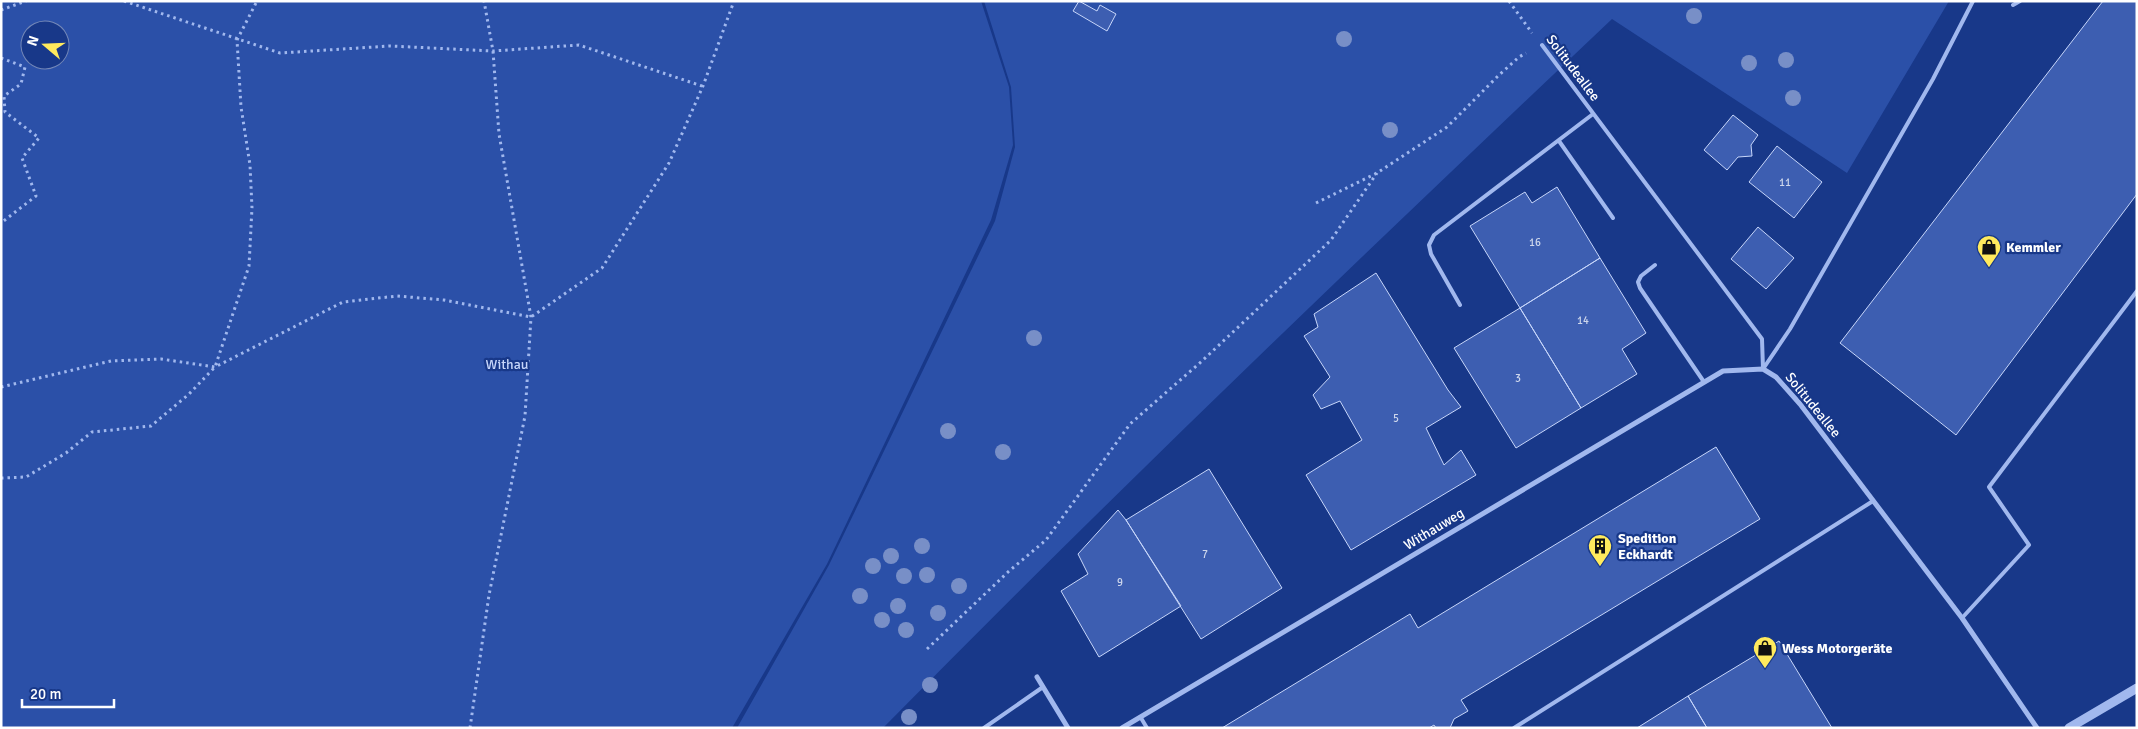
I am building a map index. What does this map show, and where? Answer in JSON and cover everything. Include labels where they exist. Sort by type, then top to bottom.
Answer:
[{"type":"street","name":"Withauweg","points":[[1122,728],[1723,371],[1763,369]]},
{"type":"street","name":"Solitudeallee","points":[[1763,369],[1776,377],[1800,404],[1962,618],[2037,728]]},
{"type":"street","points":[[1037,677],[1068,728]]},
{"type":"street","points":[[2069,728],[2137,688]]},
{"type":"lane","points":[[1763,369],[1790,329],[1933,79],[1973,1]]},
{"type":"lane","points":[[2014,5],[2020,1]]},
{"type":"lane","name":"Solitudeallee","points":[[1542,45],[1762,339],[1763,369]]},
{"type":"lane","points":[[1460,305],[1432,254],[1429,245],[1434,235],[1593,114]]},
{"type":"lane","points":[[1558,141],[1613,218]]},
{"type":"lane","points":[[1655,266],[1641,276],[1638,282],[1640,288],[1704,382]]},
{"type":"lane","points":[[1962,618],[2029,545],[1989,487],[2137,291]]},
{"type":"lane","points":[[1514,728],[1873,501]]},
{"type":"lane","points":[[984,728],[1043,687]]},
{"type":"lane","points":[[1140,718],[1146,728]]},
{"type":"path","points":[[1,10],[26,1]]},
{"type":"path","points":[[124,1],[280,53],[390,46],[493,51],[580,45],[703,86]]},
{"type":"path","points":[[215,367],[249,266],[252,208],[250,164],[241,106],[237,40],[257,1]]},
{"type":"path","points":[[470,728],[489,595],[525,416],[531,318],[499,134],[493,51],[484,1]]},
{"type":"path","points":[[1,478],[26,477],[66,453],[92,432],[151,426],[189,394],[215,367],[343,302],[397,296],[444,300],[531,318],[602,268],[669,163],[703,86],[734,1]]},
{"type":"path","name":"Solitudeallee","points":[[1508,1],[1542,45]]},
{"type":"path","points":[[1316,203],[1377,173],[1447,127],[1519,57],[1542,45]]},
{"type":"path","points":[[1,58],[26,67],[21,84],[4,96],[5,112],[39,138],[22,158],[36,196],[1,223]]},
{"type":"path","points":[[926,648],[1008,572],[1046,540],[1130,424],[1202,361],[1331,240],[1377,173]]},
{"type":"path","points":[[1,387],[111,361],[161,359],[215,367]]},
{"type":"green space","name":"Withau","points":[[1,1],[981,1],[1009,87],[1013,145],[991,220],[827,564],[732,728],[1,728]]},
{"type":"green space","points":[[984,1],[1949,1],[1847,173],[1612,19],[1244,370],[883,728],[737,728],[829,565],[995,221],[1015,147],[1011,87]]},
{"type":"building","points":[[1079,1],[1097,11],[1100,5],[1116,14],[1107,31],[1073,11]]},
{"type":"building","name":"Kemmler","points":[[2103,1],[2137,1],[2137,194],[1956,435],[1840,343]]},
{"type":"building","points":[[1733,115],[1758,135],[1751,145],[1752,156],[1738,157],[1727,170],[1704,150]]},
{"type":"building","points":[[1777,146],[1822,182],[1794,218],[1749,182]]},
{"type":"building","points":[[1557,187],[1600,258],[1520,308],[1470,226],[1525,192],[1532,203]]},
{"type":"building","points":[[1758,227],[1794,258],[1766,289],[1731,259]]},
{"type":"building","points":[[1600,258],[1646,333],[1622,349],[1637,374],[1581,408],[1520,308]]},
{"type":"building","points":[[1376,273],[1448,390],[1461,407],[1426,428],[1444,465],[1461,450],[1476,475],[1351,550],[1306,475],[1362,440],[1340,401],[1321,409],[1313,395],[1330,377],[1304,336],[1318,327],[1314,314]]},
{"type":"building","points":[[1520,308],[1581,408],[1516,448],[1454,348]]},
{"type":"building","name":"Spedition Eckhardt","points":[[1716,447],[1760,519],[1461,700],[1468,711],[1454,719],[1450,728],[1436,728],[1434,725],[1429,728],[1222,728],[1410,614],[1418,628]]},
{"type":"building","points":[[1209,469],[1282,588],[1201,639],[1126,520]]},
{"type":"building","points":[[1118,510],[1181,606],[1099,657],[1061,591],[1088,574],[1078,554]]},
{"type":"building","name":"Wess Motorgeräte","points":[[1779,641],[1832,728],[1707,728],[1688,696]]},
{"type":"building","points":[[1688,696],[1707,728],[1637,728]]},
{"type":"place","name":"Kemmler","points":[[1989,268]]},
{"type":"place","name":"Spedition Eckhardt","points":[[1600,567]]},
{"type":"place","name":"Wess Motorgeräte","points":[[1765,669]]}]
